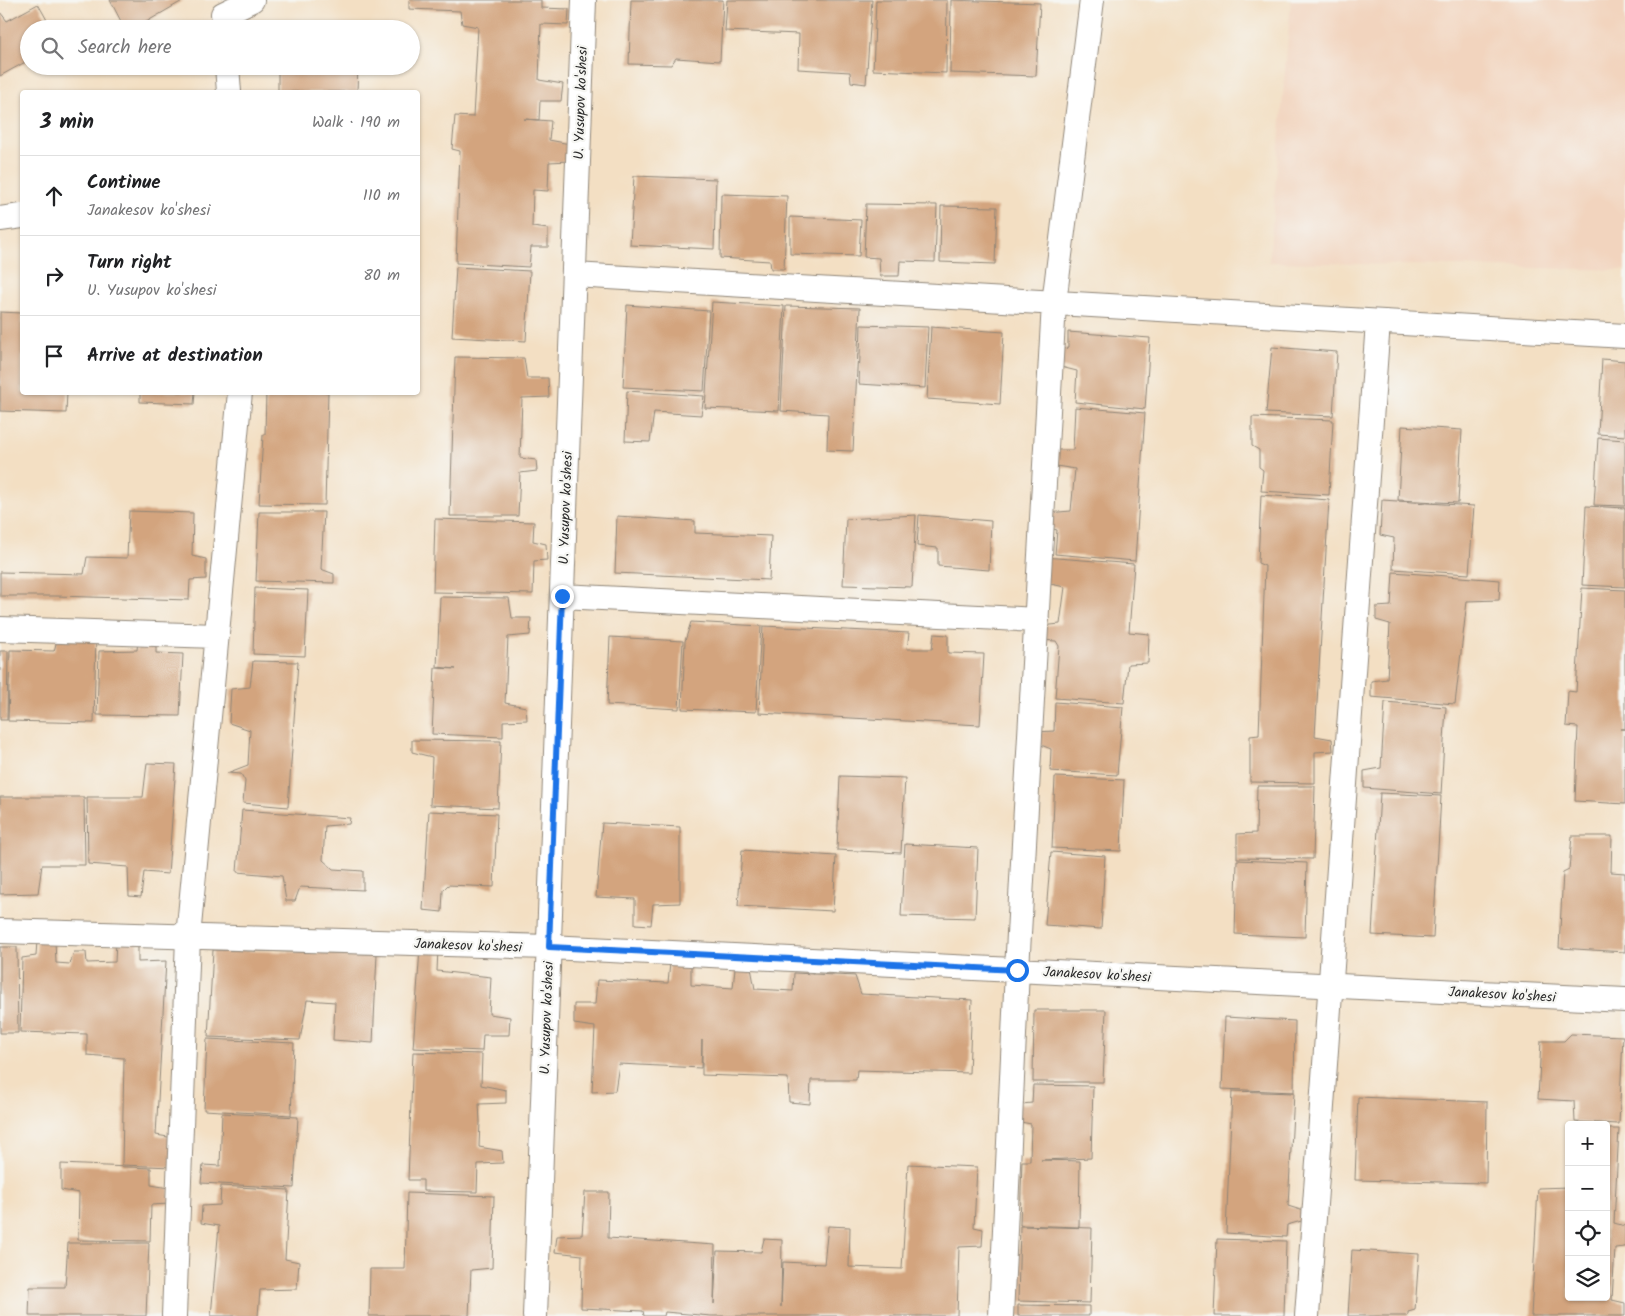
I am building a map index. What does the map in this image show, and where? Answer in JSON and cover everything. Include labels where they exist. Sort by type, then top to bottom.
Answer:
[{"type":"street","points":[[220,14],[252,0]]},
{"type":"street","name":"U. Yusupov ko'shesi","points":[[536,1316],[584,0]]},
{"type":"street","points":[[1001,1316],[1017,970],[1054,302],[1092,0]]},
{"type":"street","points":[[227,75],[228,90]]},
{"type":"street","points":[[0,219],[20,216]]},
{"type":"street","points":[[574,275],[1625,336]]},
{"type":"street","points":[[1307,1316],[1378,322]]},
{"type":"street","points":[[174,1316],[188,937],[240,395]]},
{"type":"street","points":[[562,596],[1037,620]]},
{"type":"street","points":[[0,630],[217,636]]},
{"type":"street","name":"Janakesov ko'shesi","points":[[0,931],[549,947],[1625,1000]]},
{"type":"shaded area","points":[[1291,0],[1625,0],[1625,270],[1269,262]]},
{"type":"building","points":[[110,0],[184,0],[150,20],[120,20]]},
{"type":"building","points":[[409,0],[541,0],[541,8],[569,9],[568,25],[541,24],[539,80],[563,84],[561,101],[540,101],[539,120],[524,119],[551,121],[549,140],[570,144],[569,161],[549,162],[548,191],[533,190],[532,227],[548,229],[548,247],[531,247],[529,267],[456,263],[460,151],[452,149],[455,116],[473,117],[478,27],[462,24],[460,11],[409,9]]},
{"type":"building","points":[[631,0],[723,0],[720,61],[676,58],[671,65],[629,64]]},
{"type":"building","points":[[727,0],[872,0],[866,84],[851,82],[850,72],[798,69],[799,34],[725,31]]},
{"type":"building","points":[[876,0],[947,0],[946,73],[873,70]]},
{"type":"building","points":[[951,0],[1040,3],[1036,76],[950,73]]},
{"type":"building","points":[[38,4],[47,20],[20,20],[20,65],[0,76],[0,12],[7,21]]},
{"type":"building","points":[[278,75],[358,75],[357,90],[278,90]]},
{"type":"building","points":[[634,176],[716,179],[714,249],[630,245]]},
{"type":"building","points":[[721,194],[787,196],[784,269],[771,269],[770,261],[720,258]]},
{"type":"building","points":[[866,204],[937,205],[935,262],[900,261],[899,276],[880,276],[879,258],[864,257]]},
{"type":"building","points":[[941,206],[997,207],[995,264],[940,262]]},
{"type":"building","points":[[790,217],[861,220],[859,256],[790,254]]},
{"type":"building","points":[[456,267],[530,271],[526,341],[452,337]]},
{"type":"building","points":[[712,302],[784,306],[779,411],[705,408]]},
{"type":"building","points":[[627,305],[709,311],[704,391],[623,387]]},
{"type":"building","points":[[786,306],[860,308],[853,451],[827,450],[828,414],[781,411]]},
{"type":"building","points":[[0,312],[20,313],[20,395],[67,395],[66,413],[0,411]]},
{"type":"building","points":[[861,325],[928,327],[925,388],[859,384]]},
{"type":"building","points":[[931,327],[1004,332],[1000,404],[927,399]]},
{"type":"building","points":[[1068,332],[1150,338],[1145,409],[1075,402],[1077,371],[1057,366],[1059,350],[1068,348]]},
{"type":"building","points":[[1272,347],[1337,352],[1333,416],[1266,413]]},
{"type":"building","points":[[455,357],[524,358],[527,378],[548,378],[549,397],[522,398],[520,458],[536,460],[537,471],[520,473],[518,516],[450,516]]},
{"type":"building","points":[[1602,359],[1625,361],[1625,436],[1598,434]]},
{"type":"building","points":[[627,391],[704,396],[701,415],[654,412],[650,442],[625,441]]},
{"type":"building","points":[[140,395],[195,395],[194,404],[140,402]]},
{"type":"building","points":[[266,395],[328,395],[325,505],[259,504],[263,435],[265,435]]},
{"type":"building","points":[[1075,407],[1145,413],[1135,561],[1055,554],[1057,530],[1046,527],[1047,513],[1071,511],[1075,469],[1050,465],[1052,450],[1073,450]]},
{"type":"building","points":[[1252,417],[1333,420],[1329,495],[1261,491],[1263,470],[1259,467],[1259,450],[1252,446]]},
{"type":"building","points":[[1402,426],[1462,430],[1458,503],[1398,500]]},
{"type":"building","points":[[1598,438],[1625,440],[1625,506],[1594,505]]},
{"type":"building","points":[[1261,495],[1329,500],[1315,736],[1332,739],[1333,751],[1315,752],[1315,783],[1250,782],[1250,736],[1259,735],[1265,566],[1258,563]]},
{"type":"building","points":[[1382,500],[1474,506],[1469,574],[1393,569],[1394,538],[1380,535]]},
{"type":"building","points":[[1586,506],[1625,508],[1625,587],[1582,585]]},
{"type":"building","points":[[129,511],[193,513],[192,556],[206,559],[206,579],[190,580],[189,600],[0,596],[0,572],[84,574],[87,557],[127,558]]},
{"type":"building","points":[[259,512],[324,512],[321,569],[334,574],[334,583],[256,581]]},
{"type":"building","points":[[916,515],[912,587],[843,585],[846,519]]},
{"type":"building","points":[[919,515],[991,521],[989,570],[938,566],[938,548],[917,546]]},
{"type":"building","points":[[617,516],[695,521],[695,533],[771,536],[769,580],[615,573]]},
{"type":"building","points":[[435,519],[534,522],[533,541],[546,544],[547,560],[534,561],[533,594],[433,592]]},
{"type":"building","points":[[1044,557],[1134,564],[1129,632],[1149,634],[1148,663],[1128,664],[1124,703],[1055,698],[1059,646],[1056,641],[1041,640],[1042,626],[1060,624],[1065,587],[1041,582]]},
{"type":"building","points":[[1393,572],[1500,580],[1499,600],[1467,601],[1455,704],[1371,697],[1371,681],[1387,679],[1390,624],[1376,620],[1376,607],[1391,606]]},
{"type":"building","points":[[255,588],[308,590],[305,656],[253,654]]},
{"type":"building","points":[[1582,588],[1625,590],[1625,804],[1575,801],[1578,727],[1566,726],[1568,691],[1576,692]]},
{"type":"building","points":[[440,597],[509,598],[512,618],[531,618],[530,635],[508,637],[505,703],[526,707],[527,720],[503,721],[503,737],[432,734],[435,668],[456,669],[437,667]]},
{"type":"building","points":[[691,622],[761,626],[756,712],[682,709],[685,641]]},
{"type":"building","points":[[763,626],[909,633],[907,649],[932,649],[934,634],[948,635],[948,653],[984,654],[980,725],[759,713]]},
{"type":"building","points":[[139,631],[156,632],[156,653],[183,654],[180,716],[97,715],[99,651],[137,650]]},
{"type":"building","points":[[59,633],[96,633],[94,723],[8,721],[10,650],[54,651]]},
{"type":"building","points":[[610,637],[683,641],[679,709],[607,705]]},
{"type":"building","points":[[0,651],[8,651],[7,720],[0,720]]},
{"type":"building","points":[[253,661],[298,662],[288,807],[243,803],[245,781],[241,774],[227,773],[248,765],[250,730],[229,723],[231,689],[250,687]]},
{"type":"building","points":[[1055,702],[1123,707],[1117,775],[1050,771],[1051,749],[1036,743],[1036,732],[1054,731]]},
{"type":"building","points":[[1385,702],[1446,707],[1441,794],[1364,788],[1364,771],[1381,768]]},
{"type":"building","points":[[412,740],[501,741],[498,808],[430,805],[432,757],[412,752]]},
{"type":"building","points":[[147,763],[176,764],[168,874],[144,872],[141,897],[129,896],[128,867],[88,864],[87,797],[143,797]]},
{"type":"building","points":[[840,776],[905,778],[901,853],[837,850]]},
{"type":"building","points":[[1055,777],[1124,780],[1121,851],[1052,848]]},
{"type":"building","points":[[1257,786],[1315,786],[1313,859],[1237,858],[1237,834],[1256,833]]},
{"type":"building","points":[[1380,793],[1441,796],[1433,938],[1372,935]]},
{"type":"building","points":[[0,797],[84,797],[85,865],[42,865],[38,893],[0,894]]},
{"type":"building","points":[[242,810],[350,818],[349,824],[325,826],[323,860],[333,869],[363,871],[363,890],[300,887],[295,901],[286,901],[282,876],[237,872]]},
{"type":"building","points":[[429,811],[497,814],[494,887],[448,885],[443,890],[442,912],[423,910]]},
{"type":"building","points":[[602,823],[680,827],[680,903],[653,904],[651,925],[635,924],[635,899],[596,897]]},
{"type":"building","points":[[1572,836],[1612,836],[1611,872],[1625,873],[1625,952],[1559,948],[1563,872],[1569,869]]},
{"type":"building","points":[[905,844],[978,848],[975,918],[901,916]]},
{"type":"building","points":[[742,850],[836,856],[833,911],[738,906]]},
{"type":"building","points":[[1051,852],[1105,856],[1101,929],[1045,925]]},
{"type":"building","points":[[1237,860],[1307,863],[1305,937],[1235,934]]},
{"type":"building","points":[[138,939],[138,962],[166,961],[156,1135],[174,1138],[172,1167],[122,1165],[124,1058],[87,1055],[87,1034],[20,1032],[22,958],[36,956],[37,940],[55,940],[56,963],[70,964],[74,952],[86,952],[87,963],[115,962],[116,940]]},
{"type":"building","points":[[0,947],[17,947],[18,1033],[0,1033]]},
{"type":"building","points":[[420,949],[438,949],[437,971],[491,977],[489,1014],[510,1017],[509,1035],[483,1035],[482,1051],[413,1048]]},
{"type":"building","points":[[213,950],[377,954],[373,1043],[333,1040],[335,1002],[307,1000],[300,1040],[208,1037]]},
{"type":"building","points":[[670,963],[691,964],[691,985],[733,988],[735,968],[751,968],[755,989],[793,991],[794,973],[855,976],[861,994],[972,1000],[969,1073],[857,1070],[856,1080],[811,1080],[810,1104],[789,1102],[788,1078],[702,1075],[702,1040],[701,1068],[619,1064],[615,1091],[592,1092],[595,1027],[574,1024],[574,1004],[595,1004],[597,980],[668,983]]},
{"type":"building","points":[[1034,1010],[1106,1010],[1103,1082],[1033,1082]]},
{"type":"building","points":[[1225,1017],[1295,1021],[1294,1092],[1222,1089]]},
{"type":"building","points":[[1571,1034],[1623,1036],[1619,1124],[1610,1124],[1610,1121],[1575,1121],[1574,1101],[1538,1099],[1541,1041],[1564,1041]]},
{"type":"building","points":[[207,1039],[294,1043],[291,1115],[204,1110]]},
{"type":"building","points":[[413,1052],[482,1054],[481,1085],[506,1090],[506,1103],[479,1104],[479,1147],[502,1151],[503,1163],[478,1164],[477,1192],[423,1191],[423,1180],[408,1180]]},
{"type":"building","points":[[1033,1085],[1093,1086],[1091,1158],[1041,1160],[1080,1161],[1079,1227],[1020,1225],[1022,1161],[1030,1161],[1031,1124],[1010,1120],[1011,1105],[1032,1103]]},
{"type":"building","points":[[1232,1091],[1294,1093],[1288,1206],[1304,1211],[1305,1220],[1287,1225],[1286,1237],[1226,1233]]},
{"type":"building","points":[[1358,1097],[1487,1102],[1486,1183],[1355,1180]]},
{"type":"building","points":[[222,1113],[298,1117],[294,1188],[201,1183],[203,1165],[220,1166]]},
{"type":"building","points":[[1610,1129],[1619,1129],[1614,1223],[1625,1226],[1625,1247],[1615,1248],[1612,1300],[1625,1303],[1625,1316],[1531,1316],[1538,1188],[1565,1187],[1565,1301],[1610,1301]]},
{"type":"building","points":[[61,1164],[151,1168],[151,1185],[169,1188],[169,1204],[151,1205],[150,1241],[78,1240],[79,1193],[61,1190]]},
{"type":"building","points":[[908,1164],[977,1167],[974,1227],[983,1229],[982,1246],[959,1247],[957,1316],[711,1316],[665,1312],[664,1316],[644,1316],[643,1311],[581,1308],[582,1255],[555,1252],[557,1236],[582,1235],[585,1192],[609,1192],[608,1238],[715,1245],[714,1304],[717,1251],[761,1252],[764,1239],[782,1240],[781,1307],[783,1262],[824,1264],[828,1226],[850,1227],[849,1267],[902,1269]]},
{"type":"building","points":[[221,1186],[289,1190],[285,1259],[299,1262],[297,1289],[260,1290],[258,1316],[211,1316],[219,1226],[201,1223],[202,1206],[220,1205]]},
{"type":"building","points":[[407,1193],[494,1196],[492,1268],[471,1270],[469,1316],[369,1316],[370,1269],[405,1269]]},
{"type":"building","points":[[1020,1226],[1092,1228],[1090,1303],[1018,1301]]},
{"type":"building","points":[[1217,1239],[1286,1241],[1284,1316],[1214,1316]]},
{"type":"building","points":[[68,1243],[149,1243],[146,1316],[29,1316],[30,1287],[65,1287]]},
{"type":"building","points":[[1352,1250],[1419,1254],[1415,1310],[1408,1312],[1408,1316],[1348,1316]]},
{"type":"building","points":[[1018,1305],[1089,1306],[1089,1316],[1018,1316]]},
{"type":"route","points":[[562,596],[549,947],[1017,970]]}]
